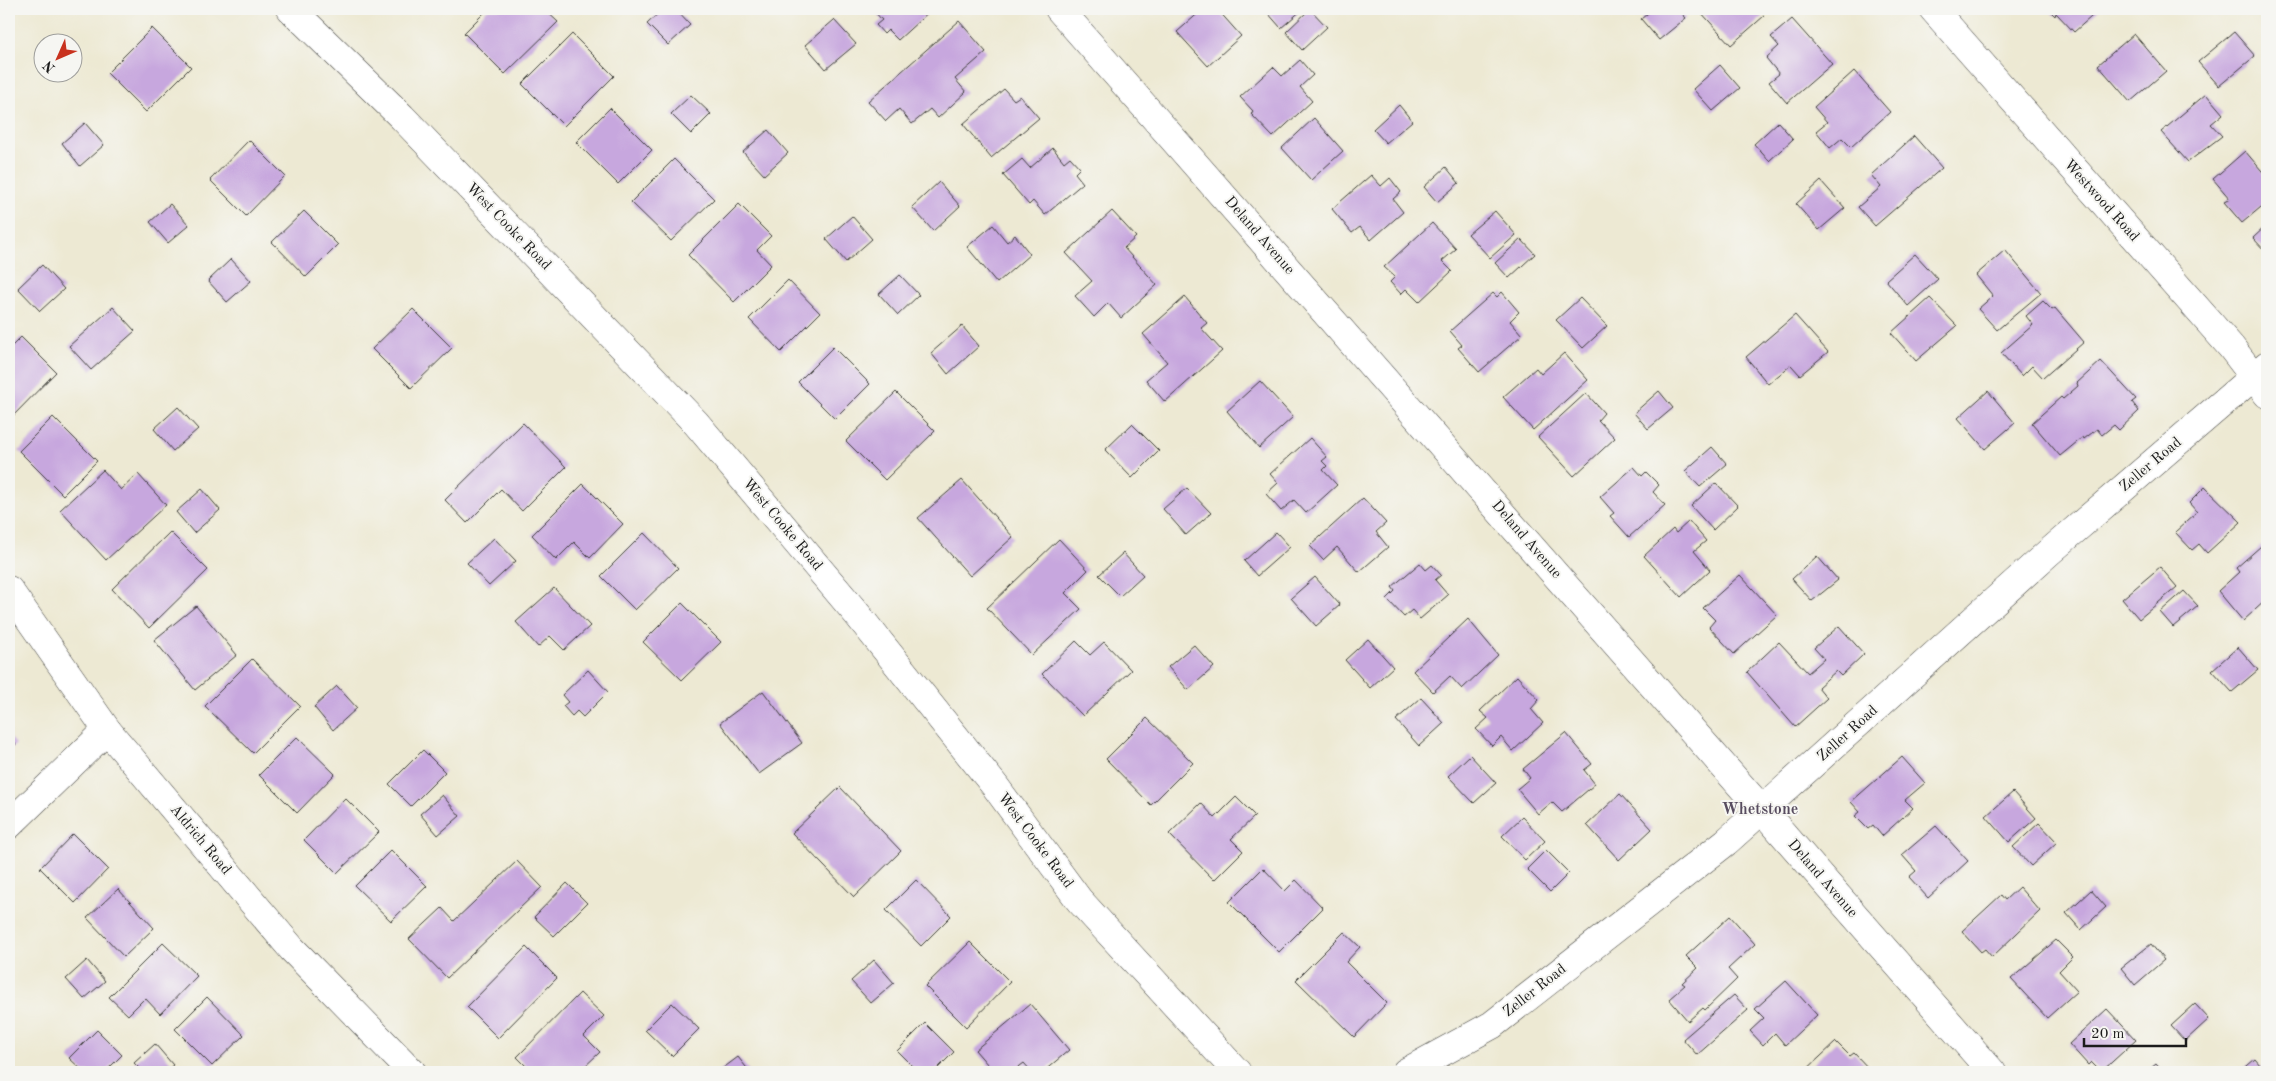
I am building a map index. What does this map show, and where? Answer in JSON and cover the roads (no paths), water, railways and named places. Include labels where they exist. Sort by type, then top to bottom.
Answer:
[{"type":"street","name":"West Cooke Road","points":[[290,9],[402,117],[696,423],[856,614],[977,764],[1080,900],[1237,1072]]},
{"type":"street","name":"Deland Avenue","points":[[1059,9],[1992,1072]]},
{"type":"street","name":"Westwood Road","points":[[1933,9],[2231,347],[2263,379]]},
{"type":"street","name":"Zeller Road","points":[[1406,1072],[1492,1024],[1726,842],[2048,554],[2263,379]]},
{"type":"street","name":"Aldrich Road","points":[[9,590],[107,730],[292,949],[412,1072]]},
{"type":"street","points":[[9,825],[107,730]]},
{"type":"district","name":"Whetstone","points":[[1760,810]]}]
